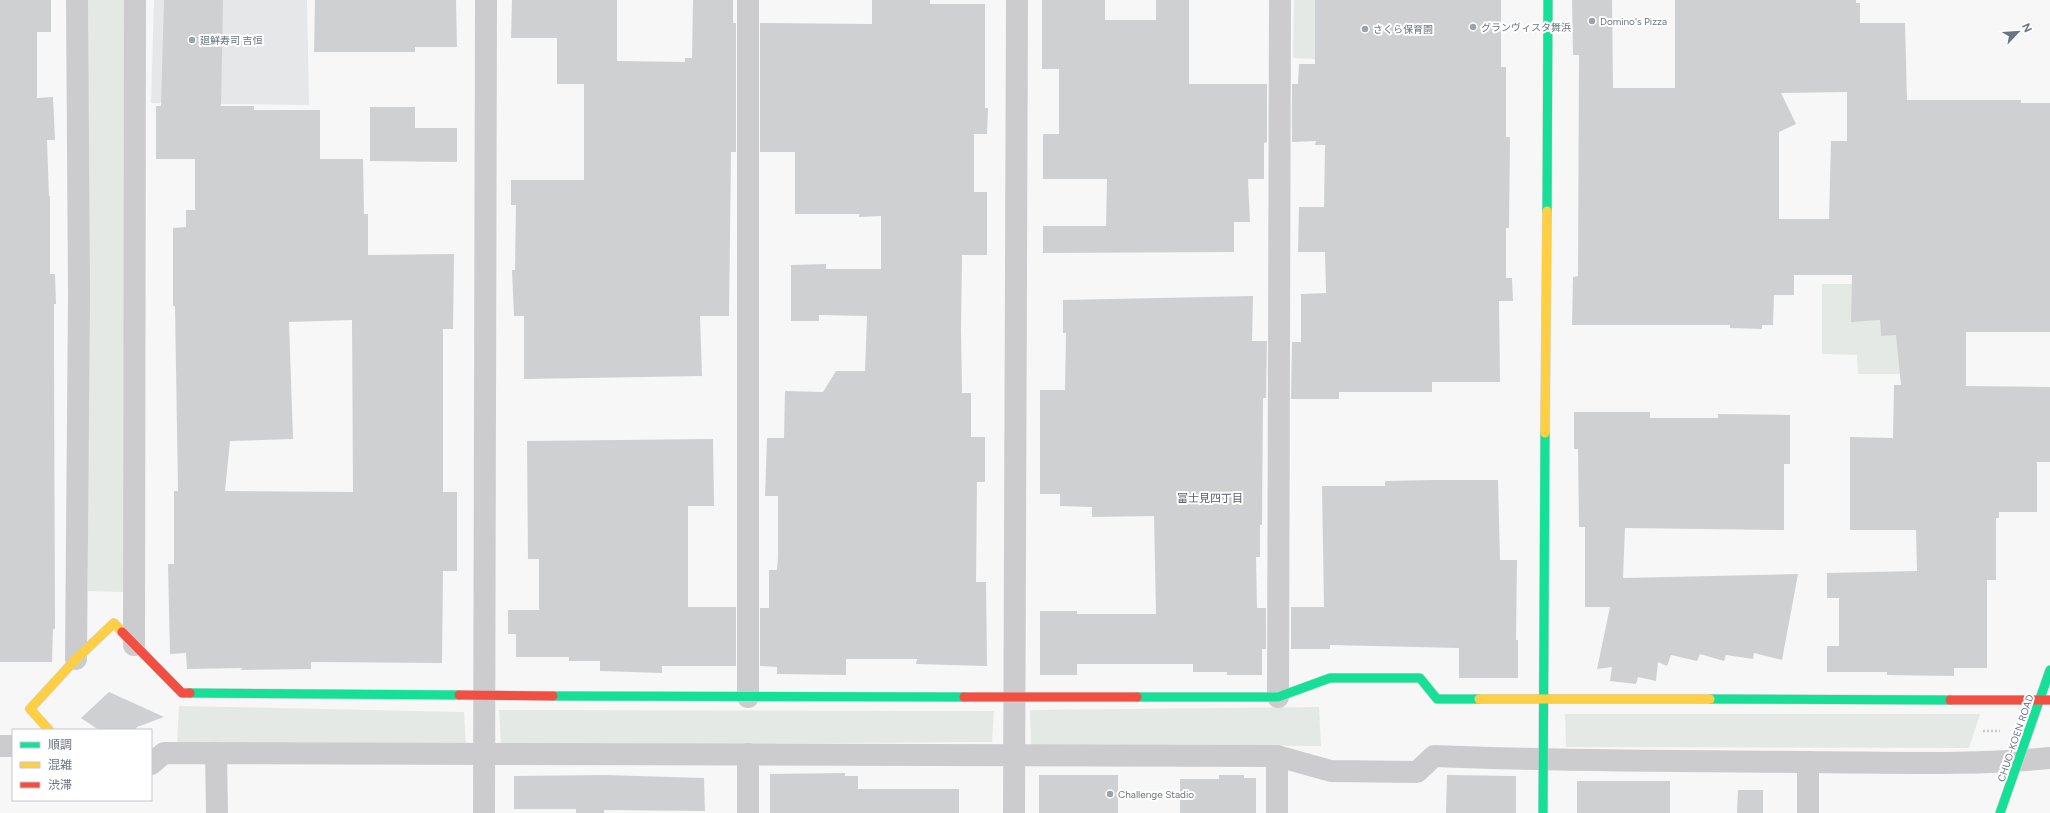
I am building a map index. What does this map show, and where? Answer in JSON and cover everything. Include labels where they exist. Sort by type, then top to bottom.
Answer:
[{"type":"street","points":[[76,660],[79,294],[77,0]]},
{"type":"street","points":[[134,645],[135,0]]},
{"type":"street","points":[[484,813],[486,0]]},
{"type":"street","points":[[748,0],[748,697]]},
{"type":"street","points":[[1014,813],[1017,0]]},
{"type":"street","points":[[1278,697],[1280,0]]},
{"type":"street","points":[[1543,813],[1548,0]]},
{"type":"street","points":[[48,729],[30,709],[76,660],[114,623],[182,693],[748,697],[1278,697],[1330,678],[1420,678],[1437,699],[2050,700]]},
{"type":"street","name":"CHUO-KOEN ROAD","points":[[2000,813],[2050,670]]},
{"type":"street","points":[[0,746],[12,746]]},
{"type":"street","points":[[152,763],[164,753],[1277,756],[1331,771],[1417,772],[1434,756],[1543,761],[1808,762],[2018,761],[2050,758]]},
{"type":"street","points":[[216,754],[216,813]]},
{"type":"street","points":[[748,754],[748,813]]},
{"type":"street","points":[[1277,756],[1277,813]]},
{"type":"street","points":[[1808,762],[1808,813]]},
{"type":"shaded area","points":[[84,0],[125,0],[124,592],[88,591]]},
{"type":"shaded area","points":[[154,0],[307,0],[309,105],[151,103]]},
{"type":"shaded area","points":[[1294,0],[1315,0],[1315,59],[1293,58]]},
{"type":"shaded area","points":[[1822,284],[1852,284],[1852,321],[1880,320],[1881,335],[1896,335],[1935,374],[1858,374],[1857,355],[1822,354]]},
{"type":"shaded area","points":[[179,706],[464,712],[466,747],[177,747]]},
{"type":"shaded area","points":[[1319,707],[1321,746],[1031,745],[1030,710]]},
{"type":"shaded area","points":[[499,710],[994,711],[992,742],[501,745]]},
{"type":"shaded area","points":[[1565,714],[1980,714],[1969,748],[1566,747]]},
{"type":"building","points":[[0,0],[51,0],[51,32],[37,32],[37,98],[53,97],[55,140],[47,140],[50,196],[50,274],[55,274],[56,304],[54,304],[55,629],[53,629],[52,662],[0,662]]},
{"type":"building","points":[[164,0],[223,0],[221,106],[254,106],[254,110],[320,110],[320,159],[363,159],[364,214],[368,214],[368,255],[454,254],[453,329],[443,329],[443,492],[457,492],[457,571],[443,571],[442,663],[311,662],[311,669],[187,669],[186,653],[170,654],[168,564],[174,564],[174,491],[178,491],[175,306],[173,306],[173,228],[186,227],[186,210],[195,210],[195,159],[156,159],[156,106],[161,106]],"holes":[[[352,320],[353,492],[225,491],[230,441],[293,439],[289,322]]]},
{"type":"building","points":[[315,0],[456,0],[457,47],[415,47],[415,52],[314,52]]},
{"type":"building","points":[[512,0],[617,0],[617,61],[685,62],[685,58],[692,58],[693,0],[733,0],[733,23],[736,23],[736,152],[731,152],[729,316],[700,316],[702,376],[524,379],[524,316],[514,316],[512,270],[515,270],[516,205],[511,205],[511,180],[584,180],[584,84],[557,84],[557,38],[511,38]]},
{"type":"building","points":[[872,0],[930,0],[930,4],[985,4],[985,108],[988,108],[987,134],[974,134],[974,192],[987,192],[987,255],[962,255],[961,329],[962,393],[971,393],[971,437],[985,437],[985,482],[977,482],[976,582],[986,582],[987,666],[916,664],[917,659],[846,659],[846,675],[777,674],[777,667],[760,666],[760,608],[769,608],[769,570],[777,570],[778,557],[778,496],[765,496],[767,438],[784,438],[785,391],[823,392],[836,371],[865,371],[867,316],[819,315],[819,321],[791,321],[791,265],[826,264],[826,269],[881,269],[881,216],[859,217],[859,214],[795,214],[795,152],[760,152],[760,23],[872,24]]},
{"type":"building","points":[[1042,0],[1105,0],[1105,20],[1156,20],[1156,0],[1189,0],[1189,84],[1267,84],[1267,142],[1264,143],[1264,179],[1248,179],[1250,222],[1234,222],[1234,252],[1043,253],[1043,226],[1106,226],[1107,179],[1043,179],[1043,134],[1059,134],[1059,69],[1042,69]]},
{"type":"building","points":[[1315,0],[1501,0],[1501,67],[1506,67],[1506,137],[1510,137],[1509,228],[1506,228],[1506,278],[1512,278],[1513,301],[1499,301],[1500,382],[1432,382],[1432,392],[1339,392],[1339,399],[1291,399],[1292,342],[1301,342],[1301,294],[1326,293],[1325,252],[1298,252],[1299,207],[1324,207],[1325,145],[1315,145],[1316,141],[1292,142],[1292,84],[1298,84],[1299,64],[1315,64]]},
{"type":"building","points":[[1572,0],[1612,0],[1613,88],[1675,88],[1675,0],[1856,0],[1856,3],[1860,3],[1860,23],[1905,23],[1907,100],[2021,100],[2021,103],[2050,103],[2050,332],[1966,332],[1966,386],[2050,387],[2050,462],[2037,462],[2037,512],[1999,512],[1999,518],[1996,518],[1996,580],[1987,580],[1987,668],[1954,668],[1954,676],[1887,675],[1887,672],[1827,672],[1827,646],[1839,646],[1839,598],[1827,598],[1827,573],[1917,571],[1916,530],[1850,530],[1850,437],[1893,438],[1894,385],[1901,385],[1896,335],[1881,336],[1880,320],[1851,322],[1852,275],[1794,275],[1794,295],[1774,295],[1773,325],[1762,325],[1762,329],[1730,328],[1730,325],[1572,325],[1573,277],[1578,276],[1579,55],[1573,55]],"holes":[[[1847,92],[1847,141],[1831,141],[1829,219],[1779,219],[1779,132],[1796,124],[1781,93]]]},
{"type":"building","points":[[370,107],[415,107],[415,128],[457,128],[457,162],[370,161]]},
{"type":"building","points":[[1253,296],[1252,341],[1267,341],[1266,398],[1263,398],[1262,525],[1260,525],[1260,557],[1256,557],[1257,608],[1266,608],[1266,649],[1262,649],[1262,675],[1227,675],[1227,672],[1193,672],[1193,664],[1077,664],[1077,675],[1040,675],[1040,611],[1077,611],[1077,614],[1156,614],[1154,516],[1092,517],[1092,507],[1060,506],[1060,494],[1040,494],[1040,390],[1065,390],[1066,333],[1063,333],[1063,300]]},
{"type":"building","points":[[1574,412],[1650,412],[1650,418],[1718,418],[1718,414],[1790,415],[1790,464],[1784,464],[1784,530],[1625,528],[1623,578],[1798,574],[1782,660],[1754,653],[1753,659],[1726,655],[1724,661],[1700,654],[1697,661],[1671,655],[1667,666],[1658,662],[1656,681],[1638,677],[1636,684],[1610,681],[1612,667],[1597,669],[1610,607],[1585,607],[1585,527],[1579,527],[1578,449],[1574,449]]},
{"type":"building","points":[[713,439],[714,506],[688,506],[688,607],[736,607],[736,666],[662,666],[662,673],[600,671],[600,661],[569,661],[569,657],[516,657],[516,634],[508,634],[508,610],[539,610],[539,559],[528,559],[527,441]]},
{"type":"building","points":[[1498,480],[1500,560],[1517,560],[1516,640],[1518,640],[1518,678],[1459,678],[1459,648],[1330,645],[1330,649],[1291,649],[1291,607],[1324,607],[1322,486],[1385,486],[1385,481]]},
{"type":"building","points":[[109,692],[164,717],[137,727],[136,729],[98,729],[81,718]]},
{"type":"building","points":[[845,773],[845,776],[858,776],[858,789],[959,789],[959,813],[770,813],[770,774]]},
{"type":"building","points":[[604,775],[704,778],[705,811],[604,810],[604,813],[576,813],[576,809],[514,809],[514,776]]},
{"type":"building","points":[[1039,775],[1118,775],[1118,813],[1039,813]]},
{"type":"building","points":[[1219,775],[1244,775],[1244,778],[1256,778],[1256,813],[1180,813],[1180,779],[1219,779]]},
{"type":"building","points":[[1447,775],[1516,776],[1516,813],[1446,813]]},
{"type":"building","points":[[1577,781],[1670,781],[1670,813],[1577,813]]},
{"type":"building","points":[[1738,790],[1763,790],[1763,813],[1737,813]]},
{"type":"traffic: fast","points":[[1547,211],[1548,0]]},
{"type":"traffic: fast","points":[[1543,813],[1545,433]]},
{"type":"traffic: fast","points":[[2000,813],[2050,670]]},
{"type":"traffic: fast","points":[[1137,697],[1278,697],[1330,678],[1420,678],[1437,699],[1479,699]]},
{"type":"traffic: fast","points":[[190,693],[459,695]]},
{"type":"traffic: fast","points":[[553,696],[964,697]]},
{"type":"traffic: fast","points":[[1710,699],[1950,700]]},
{"type":"traffic: slow","points":[[1545,433],[1547,211]]},
{"type":"traffic: slow","points":[[48,729],[30,709],[76,659],[114,623],[122,632]]},
{"type":"traffic: slow","points":[[1479,699],[1710,699]]},
{"type":"traffic: jam","points":[[122,632],[182,693],[190,693]]},
{"type":"traffic: jam","points":[[459,695],[553,696]]},
{"type":"traffic: jam","points":[[964,697],[1137,697]]},
{"type":"traffic: jam","points":[[1950,700],[2050,700]]},
{"type":"place","name":"Domino's Pizza","points":[[1592,21]]},
{"type":"place","name":"グランヴィスタ舞浜","points":[[1473,27]]},
{"type":"place","name":"さくら保育園","points":[[1365,29]]},
{"type":"place","name":"廻鮮寿司 吉恒","points":[[192,40]]},
{"type":"place","name":"Challenge Stadio","points":[[1110,794]]},
{"type":"district","name":"富士見四丁目","points":[[1210,498]]}]
